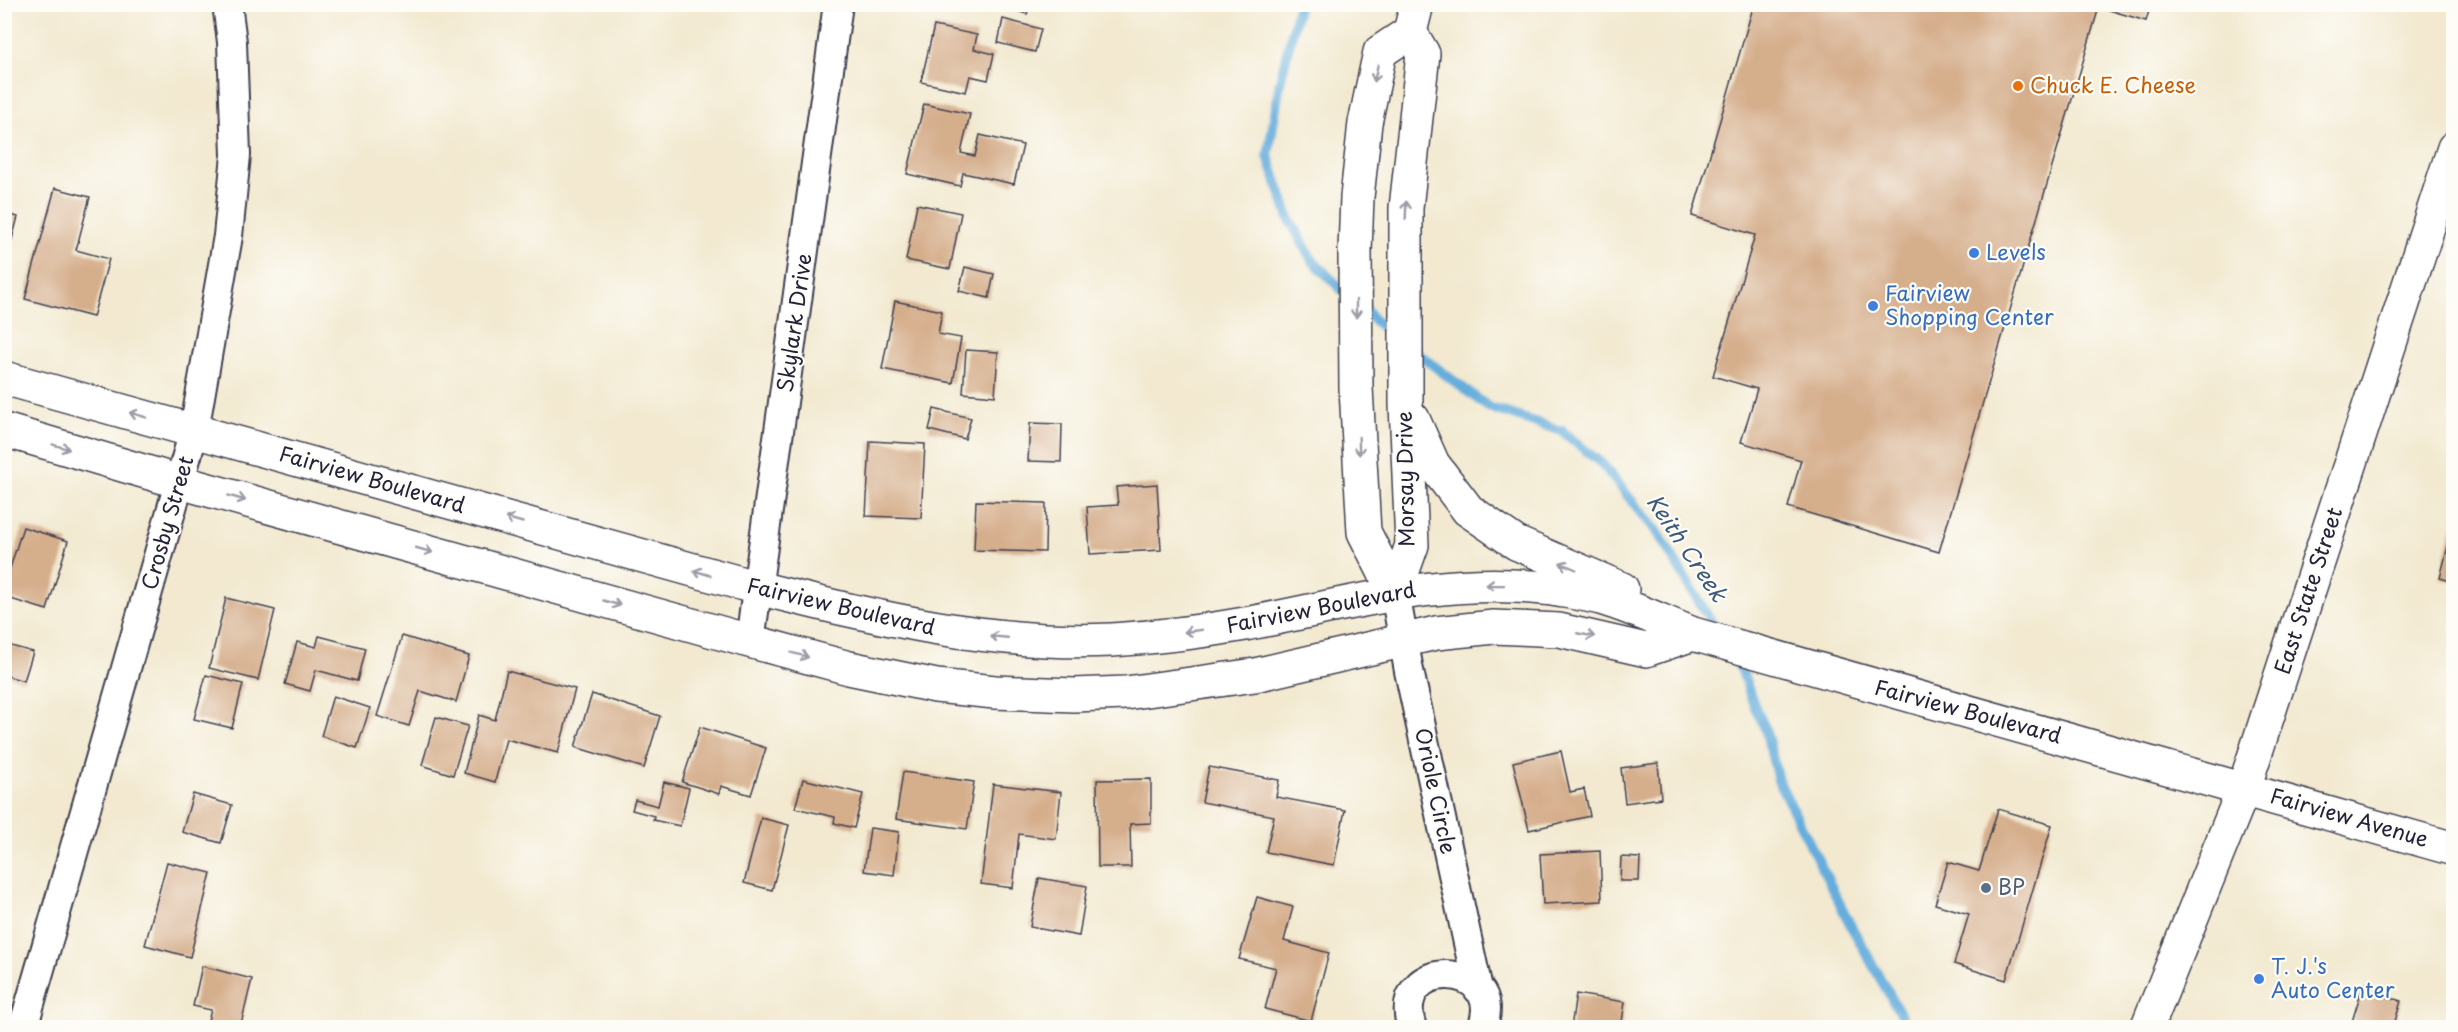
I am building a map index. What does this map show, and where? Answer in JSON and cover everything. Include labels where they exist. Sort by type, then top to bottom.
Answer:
[{"type":"street","name":"Crosby Street","points":[[22,1028],[194,431],[228,236],[236,155],[232,42],[227,4]]},
{"type":"street","name":"Skylark Drive","points":[[750,641],[838,4]]},
{"type":"street","name":"Morsay Drive","points":[[1414,18],[1424,54],[1408,181],[1405,268],[1406,404],[1412,545],[1395,593],[1364,531],[1356,388],[1355,250],[1357,197],[1365,123],[1380,52],[1414,18]]},
{"type":"street","name":"East State Street","points":[[2146,1028],[2244,788],[2454,148]]},
{"type":"street","name":"Fairview Boulevard","points":[[4,378],[758,588],[916,626],[1004,638],[1110,640],[1164,636],[1244,624],[1395,593],[1470,585],[1530,586],[1603,598],[1693,634],[2244,788]]},
{"type":"street","points":[[1406,404],[1433,464],[1468,510],[1516,543],[1630,593],[1693,634]]},
{"type":"street","points":[[4,430],[180,482],[750,641],[849,668],[936,686],[995,692],[1074,695],[1126,693],[1244,677],[1436,633],[1467,629],[1559,630],[1646,650],[1693,634]]},
{"type":"street","name":"Oriole Circle","points":[[1395,593],[1403,641],[1478,988],[1484,999],[1486,1012],[1482,1028]]},
{"type":"street","name":"Fairview Avenue","points":[[2244,788],[2454,849]]},
{"type":"street","points":[[1412,1028],[1408,1018],[1408,1005],[1421,982],[1432,976],[1451,974],[1468,980],[1478,988]]},
{"type":"building","points":[[996,4],[1030,4],[1027,14]]},
{"type":"building","name":"Fairview Shopping Center","points":[[1754,4],[2151,4],[2146,21],[2099,7],[1939,552],[1788,507],[1801,460],[1741,442],[1757,389],[1713,376],[1755,235],[1692,216]]},
{"type":"building","points":[[1003,19],[1041,29],[1035,52],[998,43]]},
{"type":"building","points":[[934,26],[977,35],[974,49],[994,54],[988,80],[970,76],[966,92],[921,82]]},
{"type":"building","points":[[924,104],[970,114],[961,153],[975,156],[980,135],[1023,145],[1014,184],[963,173],[960,186],[907,174]]},
{"type":"building","points":[[55,188],[90,197],[76,250],[109,259],[93,317],[25,299]]},
{"type":"building","points":[[917,204],[961,213],[950,269],[906,260]]},
{"type":"building","points":[[4,213],[18,217],[5,265],[4,265]]},
{"type":"building","points":[[965,267],[994,274],[989,298],[959,291]]},
{"type":"building","points":[[895,301],[942,311],[938,334],[961,338],[953,383],[882,369]]},
{"type":"building","points":[[966,350],[998,352],[995,396],[963,393]]},
{"type":"building","points":[[934,409],[971,418],[965,439],[929,430]]},
{"type":"building","points":[[1030,423],[1062,424],[1061,462],[1028,461]]},
{"type":"building","points":[[870,441],[925,444],[921,518],[866,516]]},
{"type":"building","points":[[1157,484],[1161,550],[1090,554],[1087,507],[1118,505],[1116,487]]},
{"type":"building","points":[[976,501],[1046,503],[1045,552],[974,550]]},
{"type":"building","points":[[2454,526],[2454,582],[2440,578]]},
{"type":"building","points":[[23,527],[68,541],[47,610],[4,597],[4,587]]},
{"type":"building","points":[[226,598],[275,610],[258,680],[209,668]]},
{"type":"building","points":[[319,636],[365,648],[357,681],[316,670],[310,691],[285,684],[297,642],[316,647]]},
{"type":"building","points":[[402,636],[469,656],[456,702],[420,691],[409,726],[377,716]]},
{"type":"building","points":[[4,644],[33,652],[24,681],[4,675]]},
{"type":"building","points":[[507,671],[575,689],[558,753],[506,739],[495,782],[464,773],[479,715],[495,720]]},
{"type":"building","points":[[206,675],[243,684],[232,728],[194,719]]},
{"type":"building","points":[[592,694],[660,716],[644,768],[575,747]]},
{"type":"building","points":[[333,696],[370,708],[357,748],[321,736]]},
{"type":"building","points":[[436,717],[468,726],[453,775],[422,765]]},
{"type":"building","points":[[700,727],[766,748],[751,795],[721,786],[719,794],[682,782]]},
{"type":"building","points":[[1561,751],[1570,792],[1584,789],[1590,816],[1529,830],[1513,762]]},
{"type":"building","points":[[1658,763],[1661,798],[1625,803],[1621,768]]},
{"type":"building","points":[[1209,767],[1279,780],[1276,797],[1345,810],[1334,865],[1266,852],[1274,816],[1202,802]]},
{"type":"building","points":[[903,772],[974,782],[967,829],[896,819]]},
{"type":"building","points":[[803,779],[863,794],[854,828],[834,823],[835,817],[795,808]]},
{"type":"building","points":[[1151,779],[1151,823],[1130,824],[1131,867],[1098,867],[1097,780]]},
{"type":"building","points":[[664,782],[689,788],[680,826],[653,820],[654,816],[632,810],[635,800],[658,806]]},
{"type":"building","points":[[993,784],[1061,792],[1056,839],[1019,834],[1013,888],[981,884]]},
{"type":"building","points":[[193,794],[232,805],[221,843],[182,832]]},
{"type":"building","name":"BP","points":[[1998,809],[2052,825],[2006,980],[1954,964],[1969,914],[1935,904],[1948,862],[1979,871]]},
{"type":"building","points":[[761,818],[789,825],[772,890],[744,883]]},
{"type":"building","points":[[870,828],[899,832],[894,875],[864,871]]},
{"type":"building","points":[[1600,851],[1602,901],[1543,904],[1540,854]]},
{"type":"building","points":[[1621,857],[1640,858],[1639,881],[1620,881]]},
{"type":"building","points":[[167,862],[211,873],[190,957],[145,945]]},
{"type":"building","points":[[1039,878],[1087,886],[1079,936],[1030,927]]},
{"type":"building","points":[[1257,897],[1293,907],[1284,941],[1329,953],[1311,1021],[1265,1009],[1276,968],[1239,959]]},
{"type":"building","points":[[202,966],[252,979],[240,1028],[206,1028],[211,1010],[193,1006]]},
{"type":"building","points":[[2362,989],[2401,1001],[2393,1028],[2350,1028]]},
{"type":"building","points":[[1576,994],[1625,1002],[1621,1028],[1571,1028]]},
{"type":"waterway","name":"Keith Creek","points":[[1299,4],[1280,82],[1268,156],[1289,218],[1312,260],[1349,297]]},
{"type":"waterway","name":"Keith Creek","points":[[1364,308],[1376,322],[1399,339]]},
{"type":"waterway","name":"Keith Creek","points":[[1412,349],[1488,407],[1562,431],[1602,464],[1658,533],[1718,633]]},
{"type":"waterway","name":"Keith Creek","points":[[1731,653],[1742,671],[1765,728],[1778,780],[1851,926],[1908,1028]]},
{"type":"place","name":"Chuck E. Cheese","points":[[2018,86]]},
{"type":"place","name":"Levels","points":[[1974,253]]},
{"type":"place","name":"Fairview Shopping Center","points":[[1873,306]]},
{"type":"place","name":"BP","points":[[1986,888]]},
{"type":"place","name":"T. J.'s Auto Center","points":[[2259,979]]}]
